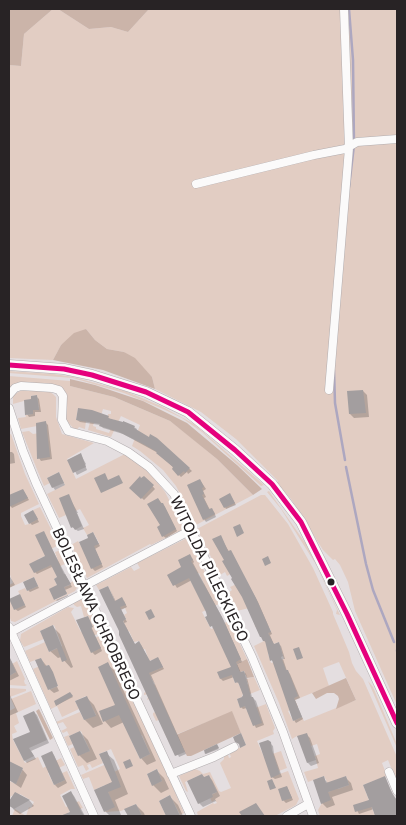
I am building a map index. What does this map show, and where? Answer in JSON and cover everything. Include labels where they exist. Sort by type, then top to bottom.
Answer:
[{"type":"main road","points":[[9,365],[64,369],[92,375],[146,392],[188,412],[241,455],[272,484],[300,522],[347,614],[397,723]]},
{"type":"street","points":[[329,390],[349,148],[344,9]]},
{"type":"street","points":[[196,184],[349,148],[357,142],[397,139]]},
{"type":"street","name":"WITOLDA PILECKIEGO","points":[[9,394],[15,388],[21,386],[59,390],[63,396],[62,420],[65,428],[73,433],[107,441],[128,452],[149,467],[174,494],[252,657],[283,732],[313,816]]},
{"type":"street","name":"BOLESŁAWA CHROBREGO","points":[[9,408],[29,467],[191,816]]},
{"type":"street","points":[[94,816],[9,631],[191,530]]},
{"type":"street","points":[[170,774],[214,758],[234,747]]},
{"type":"street","points":[[389,772],[397,791]]},
{"type":"street","points":[[287,816],[308,804]]},
{"type":"shaded area","points":[[9,9],[53,9],[24,34],[21,66],[9,65]]},
{"type":"shaded area","points":[[53,9],[58,9],[89,29],[111,27],[128,32],[149,9],[397,9],[397,705],[355,611],[348,582],[340,565],[323,550],[291,499],[277,483],[278,481],[236,439],[201,412],[155,389],[152,377],[124,352],[107,349],[95,340],[86,329],[61,345],[53,360],[9,358],[9,65],[21,66],[24,34]]},
{"type":"shaded area","points":[[58,9],[149,9],[128,32],[111,27],[89,29]]},
{"type":"shaded area","points":[[86,329],[95,340],[107,349],[124,352],[135,358],[152,377],[155,389],[103,370],[53,360],[61,345],[74,333]]},
{"type":"shaded area","points":[[9,371],[73,377],[125,391],[161,406],[194,424],[264,485],[261,486],[202,432],[182,418],[163,409],[124,393],[73,378],[9,373]]},
{"type":"shaded area","points":[[9,376],[70,381],[70,386],[114,397],[170,421],[217,459],[253,495],[196,525],[176,486],[163,470],[132,446],[140,425],[121,416],[111,437],[88,430],[90,422],[78,408],[76,420],[86,421],[85,429],[79,427],[77,430],[66,420],[65,392],[52,384],[19,383],[9,388]],"holes":[[[103,409],[111,411],[111,414],[108,414],[108,418],[114,420],[109,433],[96,429],[93,426],[95,418],[100,419]]]},
{"type":"shaded area","points":[[70,379],[143,401],[187,423],[237,465],[262,489],[253,495],[217,459],[170,421],[114,397],[70,386]]},
{"type":"shaded area","points":[[22,390],[48,391],[53,394],[56,397],[56,417],[62,434],[94,443],[67,459],[76,479],[125,454],[149,472],[165,492],[183,527],[182,530],[150,544],[87,578],[71,545],[78,541],[84,551],[99,543],[93,532],[87,535],[83,528],[89,525],[80,509],[59,518],[47,494],[65,485],[59,472],[47,478],[50,483],[44,486],[22,432],[29,431],[33,434],[47,432],[46,422],[21,429],[18,418],[33,414],[33,410],[39,409],[37,395],[31,396],[31,399],[13,404],[13,397]]},
{"type":"shaded area","points":[[11,434],[25,474],[39,504],[21,513],[21,516],[25,525],[29,524],[37,519],[33,510],[40,507],[59,545],[51,549],[52,553],[38,559],[42,569],[58,561],[55,552],[61,550],[67,563],[54,569],[57,577],[54,579],[57,585],[55,600],[67,594],[64,587],[70,585],[70,583],[75,580],[78,586],[75,591],[15,622],[11,621],[9,615],[9,598],[14,609],[25,605],[18,591],[25,588],[27,591],[38,586],[34,577],[9,588],[9,585],[13,583],[9,572],[9,435]]},
{"type":"shaded area","points":[[269,491],[306,544],[340,615],[336,614],[337,610],[315,563],[281,509],[267,492]]},
{"type":"shaded area","points":[[261,495],[265,495],[288,524],[313,568],[333,612],[352,663],[363,679],[397,757],[397,782],[388,760],[382,763],[387,776],[363,785],[375,816],[320,816],[318,810],[328,792],[331,791],[324,776],[308,782],[304,772],[318,768],[315,756],[320,754],[317,744],[311,746],[297,736],[292,739],[279,703],[254,646],[270,638],[268,633],[271,631],[267,624],[255,627],[253,607],[237,611],[228,593],[232,590],[230,587],[246,580],[240,569],[227,576],[225,572],[220,575],[197,529]],"holes":[[[279,642],[284,659],[271,663],[268,654],[271,645]],[[339,662],[356,700],[304,721],[302,717],[293,721],[288,711],[298,707],[295,700],[329,686],[323,668]],[[346,776],[349,785],[338,789],[335,781]]]},
{"type":"shaded area","points":[[187,538],[221,603],[202,612],[211,629],[229,621],[247,659],[233,665],[239,670],[231,673],[235,683],[238,682],[240,687],[248,684],[246,679],[254,677],[260,690],[242,695],[242,697],[237,699],[240,707],[245,706],[247,711],[266,704],[275,728],[274,734],[257,741],[264,757],[281,751],[287,768],[279,771],[275,761],[267,764],[271,777],[288,771],[299,799],[296,805],[275,816],[198,816],[197,812],[213,803],[217,803],[215,800],[212,802],[210,798],[212,797],[211,795],[217,792],[209,775],[204,777],[202,774],[185,782],[188,792],[179,776],[195,769],[203,774],[210,772],[219,791],[231,788],[220,763],[224,759],[224,754],[227,752],[229,758],[231,757],[229,752],[246,745],[232,712],[170,737],[171,741],[169,742],[164,732],[173,727],[166,713],[160,716],[161,719],[156,721],[153,713],[165,710],[158,695],[147,700],[149,694],[144,695],[144,693],[155,684],[148,673],[163,667],[161,664],[157,665],[155,659],[149,661],[145,649],[138,651],[136,648],[141,645],[139,641],[134,642],[129,631],[127,632],[123,621],[126,619],[124,615],[127,613],[125,608],[115,611],[111,602],[114,599],[108,586],[99,590],[96,585],[131,567],[134,571],[140,568],[137,563]],"holes":[[[199,573],[204,584],[195,589],[189,578]]]},
{"type":"shaded area","points":[[85,598],[100,633],[88,638],[89,640],[102,635],[184,813],[180,815],[170,795],[159,801],[166,816],[142,816],[136,804],[121,811],[104,812],[114,807],[105,785],[94,790],[89,777],[83,779],[81,775],[104,765],[114,772],[120,769],[111,749],[99,754],[103,763],[92,768],[90,764],[87,765],[89,769],[86,771],[83,765],[78,767],[70,749],[74,747],[78,755],[90,751],[81,731],[69,736],[73,744],[68,746],[64,737],[69,735],[67,731],[63,733],[61,731],[67,728],[63,722],[57,724],[56,722],[80,712],[84,720],[96,715],[86,696],[75,701],[79,709],[62,717],[57,706],[51,709],[33,669],[44,664],[41,658],[30,662],[25,651],[45,642],[49,652],[62,646],[54,625],[40,631],[44,639],[24,647],[20,641],[21,634],[68,607],[74,608],[71,612],[81,632],[92,627],[88,616],[84,617],[81,606],[77,607],[73,603]],"holes":[[[48,665],[58,686],[49,690],[39,669]],[[142,735],[150,754],[140,759],[131,740]],[[157,769],[162,781],[152,785],[147,774]]]},
{"type":"shaded area","points":[[247,659],[254,677],[247,678],[244,671],[240,672],[232,666]]},
{"type":"shaded area","points":[[17,661],[27,685],[25,686],[9,685],[9,676],[16,672],[12,664]]},
{"type":"shaded area","points":[[346,678],[356,700],[336,709],[339,699],[334,693],[327,693],[316,699],[312,693]]},
{"type":"shaded area","points":[[368,681],[373,687],[397,748]]},
{"type":"shaded area","points":[[9,688],[26,689],[26,691],[10,697]]},
{"type":"shaded area","points":[[31,691],[36,704],[16,713],[19,723],[14,726],[17,732],[12,734],[13,740],[25,763],[38,757],[43,768],[61,758],[65,765],[48,773],[54,785],[65,780],[62,773],[67,771],[75,789],[60,795],[66,807],[79,801],[83,808],[68,812],[71,816],[26,816],[29,807],[31,808],[34,802],[20,794],[11,796],[9,801],[9,781],[16,784],[23,769],[9,762],[9,711],[15,708],[11,699]]},
{"type":"shaded area","points":[[39,709],[53,738],[50,740],[36,711]]},
{"type":"shaded area","points":[[232,711],[241,733],[191,756],[187,756],[176,735]]},
{"type":"shaded area","points":[[15,809],[26,816],[12,816]]},
{"type":"building","points":[[363,390],[366,413],[349,414],[347,391]]},
{"type":"building","points":[[37,395],[39,410],[33,410],[33,414],[25,415],[24,400],[31,399],[31,396]]},
{"type":"building","points":[[78,408],[92,410],[109,416],[108,418],[123,421],[135,426],[134,428],[149,437],[150,434],[190,468],[178,476],[172,469],[173,467],[157,452],[145,445],[119,432],[99,426],[100,424],[76,420]]},
{"type":"building","points":[[46,421],[50,457],[37,459],[36,423]]},
{"type":"building","points":[[81,453],[86,467],[73,473],[67,460]]},
{"type":"building","points":[[59,472],[64,483],[52,488],[47,478]]},
{"type":"building","points":[[105,473],[108,480],[119,475],[123,483],[101,493],[94,478]]},
{"type":"building","points":[[140,476],[141,478],[144,476],[154,485],[141,499],[129,488]]},
{"type":"building","points":[[200,479],[204,487],[202,488],[204,494],[202,495],[209,509],[212,508],[215,514],[203,520],[187,485]]},
{"type":"building","points":[[23,489],[28,498],[9,507],[9,495]]},
{"type":"building","points":[[230,493],[235,503],[224,508],[219,499]]},
{"type":"building","points":[[69,494],[82,526],[75,530],[73,527],[71,528],[59,498]]},
{"type":"building","points":[[158,498],[163,503],[176,529],[162,537],[157,527],[160,525],[147,504]]},
{"type":"building","points":[[33,510],[38,519],[29,524],[24,515]]},
{"type":"building","points":[[240,524],[244,533],[237,537],[233,527]]},
{"type":"building","points":[[44,531],[64,574],[71,584],[64,587],[67,594],[54,600],[49,589],[57,585],[54,579],[57,577],[51,565],[34,573],[29,564],[45,556],[35,535]]},
{"type":"building","points":[[93,532],[99,544],[94,546],[102,564],[91,569],[79,542],[88,538],[87,535]]},
{"type":"building","points":[[221,535],[228,551],[231,550],[256,598],[271,632],[268,633],[274,644],[279,642],[283,656],[281,657],[298,696],[294,698],[302,717],[293,721],[272,660],[270,661],[265,641],[260,637],[242,597],[222,561],[224,560],[212,539]]},
{"type":"building","points":[[190,554],[193,560],[191,561],[222,617],[241,659],[236,662],[240,672],[244,671],[251,697],[253,697],[262,723],[253,726],[245,706],[240,708],[237,699],[243,695],[238,682],[235,683],[232,675],[220,679],[217,672],[231,667],[212,626],[210,627],[205,617],[207,616],[206,612],[189,578],[173,586],[167,575],[181,567],[178,560]]},
{"type":"building","points":[[268,556],[271,563],[265,566],[262,559]]},
{"type":"building","points":[[34,577],[38,586],[27,591],[23,582]]},
{"type":"building","points":[[108,586],[115,601],[122,597],[126,605],[120,607],[126,619],[123,621],[135,644],[139,641],[150,661],[158,657],[163,667],[149,673],[185,752],[175,756],[99,590]]},
{"type":"building","points":[[20,594],[25,605],[14,610],[9,599]]},
{"type":"building","points":[[151,609],[155,617],[149,620],[145,612]]},
{"type":"building","points":[[88,616],[93,627],[91,628],[101,648],[91,653],[76,620]]},
{"type":"building","points":[[53,625],[67,660],[62,662],[57,648],[49,652],[40,631]]},
{"type":"building","points":[[299,647],[303,658],[297,660],[293,649]]},
{"type":"building","points":[[9,656],[16,672],[9,676]]},
{"type":"building","points":[[41,658],[45,666],[49,665],[58,686],[48,690],[35,660]]},
{"type":"building","points":[[108,662],[150,754],[140,759],[119,715],[103,722],[99,711],[115,705],[98,667]]},
{"type":"building","points":[[70,692],[73,696],[56,706],[54,701]]},
{"type":"building","points":[[87,696],[96,716],[84,720],[75,701]]},
{"type":"building","points":[[34,711],[47,740],[29,748],[34,756],[24,761],[13,739],[30,732],[23,716]]},
{"type":"building","points":[[80,731],[90,751],[78,756],[69,736]]},
{"type":"building","points":[[241,733],[246,745],[240,748],[233,737]]},
{"type":"building","points":[[307,733],[316,760],[307,763],[297,736]]},
{"type":"building","points":[[268,740],[271,742],[280,774],[271,778],[259,743]]},
{"type":"building","points":[[217,744],[219,748],[205,754],[204,750]]},
{"type":"building","points":[[52,751],[65,780],[54,785],[41,756]]},
{"type":"building","points":[[107,751],[121,787],[108,792],[115,807],[104,812],[94,790],[112,782],[99,754]]},
{"type":"building","points":[[130,759],[133,766],[126,769],[123,762]]},
{"type":"building","points":[[9,761],[23,768],[16,784],[9,780]]},
{"type":"building","points":[[157,769],[162,781],[152,786],[147,774]]},
{"type":"building","points":[[202,774],[204,777],[209,775],[217,792],[212,794],[213,797],[198,804],[187,781]]},
{"type":"building","points":[[324,776],[326,783],[346,776],[349,785],[328,792],[331,800],[321,804],[313,780]]},
{"type":"building","points":[[385,776],[397,801],[397,816],[375,816],[372,807],[355,812],[353,805],[369,800],[363,785]]},
{"type":"building","points":[[272,779],[276,788],[270,790],[267,781]]},
{"type":"building","points":[[287,786],[292,798],[282,801],[278,789]]},
{"type":"building","points":[[71,791],[84,816],[60,816],[70,812],[62,796]]},
{"type":"building","points":[[15,792],[30,800],[14,809],[9,806],[9,801]]},
{"type":"building","points":[[170,795],[180,816],[166,816],[159,801]]},
{"type":"building","points":[[256,803],[265,816],[242,816],[239,812]]},
{"type":"building","points":[[136,804],[142,816],[128,816],[124,809]]},
{"type":"waterway","points":[[349,9],[353,60],[354,145],[349,187]]},
{"type":"waterway","points":[[334,370],[335,403],[345,460]]},
{"type":"waterway","points":[[346,467],[373,590],[394,642]]},
{"type":"transit line","points":[[9,365],[64,369],[92,375],[146,392],[188,412],[235,450],[272,484],[301,522],[347,614],[397,723]]}]
